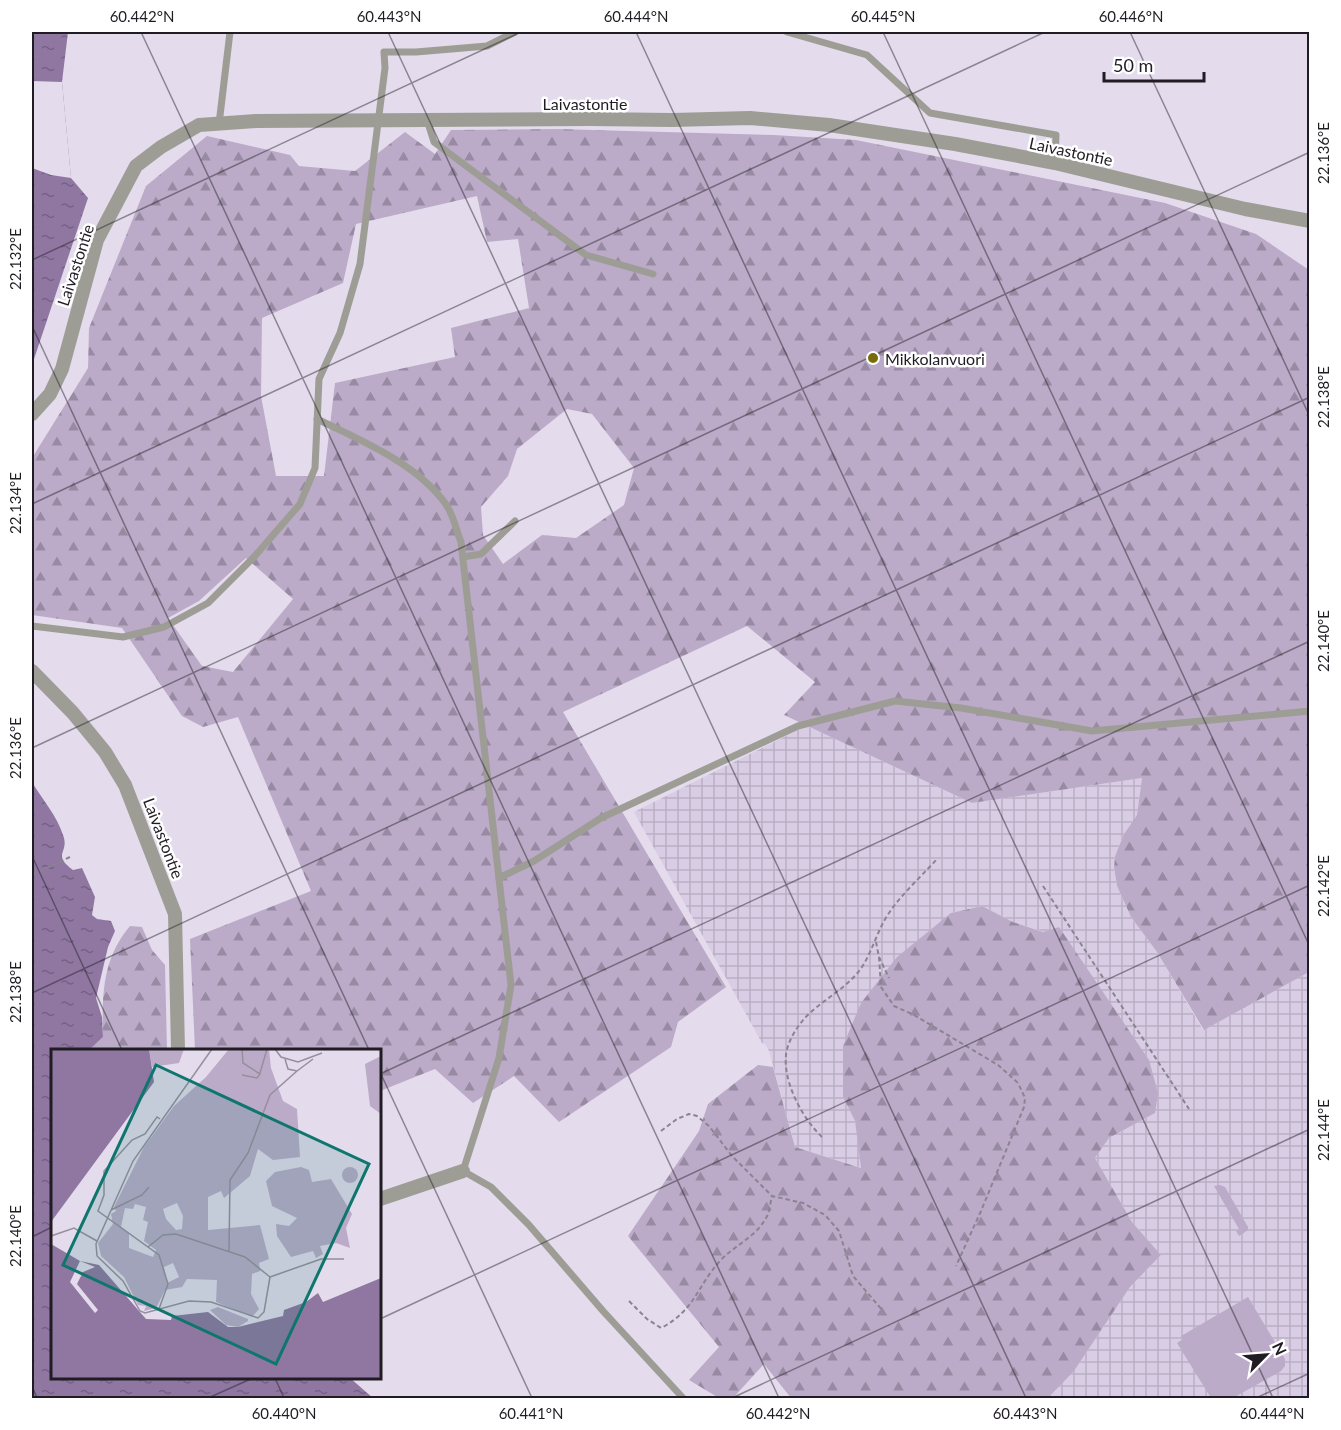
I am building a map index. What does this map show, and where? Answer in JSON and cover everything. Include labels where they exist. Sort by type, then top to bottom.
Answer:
[{"type":"street","name":"Laivastontie","points":[[32,414],[50,394],[62,369],[97,240],[136,165],[160,147],[200,125],[256,121],[761,119],[829,125],[955,144],[1055,163],[1245,209],[1310,220]]},
{"type":"street","name":"Laivastontie","points":[[32,672],[73,713],[105,752],[125,785],[171,903],[175,914],[177,946],[178,1049]]},
{"type":"street","points":[[381,1198],[463,1171]]},
{"type":"lane","points":[[219,124],[230,32]]},
{"type":"lane","points":[[32,627],[123,637],[164,627],[208,603],[254,557],[300,504],[315,468],[319,379],[340,333],[360,264],[385,68],[384,52],[416,52],[487,46],[515,32]]},
{"type":"lane","points":[[787,32],[867,55],[930,113],[1056,135],[1055,163]]},
{"type":"lane","points":[[427,120],[434,142],[586,255],[653,274]]},
{"type":"lane","points":[[317,419],[378,449],[420,477],[446,504],[461,542],[512,985],[499,1058],[463,1171],[491,1187],[529,1225],[603,1311],[683,1398]]},
{"type":"lane","points":[[463,557],[481,554],[515,520]]},
{"type":"lane","points":[[499,878],[534,861],[601,818],[798,726],[895,701],[961,708],[1092,731],[1310,711]]},
{"type":"path","points":[[32,875],[70,857]]},
{"type":"path","points":[[822,1137],[804,1115],[794,1095],[786,1056],[791,1038],[802,1020],[840,989],[861,968],[884,921],[897,902],[937,859]]},
{"type":"path","points":[[1043,886],[1189,1109]]},
{"type":"path","points":[[876,939],[881,987],[894,1006],[998,1065],[1018,1083],[1025,1098],[1024,1107],[956,1266]]},
{"type":"path","points":[[879,957],[889,978]]},
{"type":"path","points":[[661,1131],[683,1116],[689,1114],[697,1116],[709,1126],[732,1156],[772,1196],[803,1203],[825,1215],[839,1231],[853,1276],[883,1311]]},
{"type":"path","points":[[629,1301],[647,1319],[661,1328],[674,1321],[695,1300],[719,1262],[751,1237],[767,1217],[772,1196]]},
{"type":"shaded area","points":[[810,727],[972,803],[1142,778],[1137,815],[1124,834],[1115,856],[1117,886],[1131,917],[1157,952],[1203,1030],[1309,972],[1309,1398],[1048,1398],[1074,1371],[1130,1287],[1161,1255],[1132,1222],[1095,1158],[1109,1138],[1155,1113],[1059,927],[1044,932],[1013,922],[982,906],[951,913],[843,1097],[855,1121],[862,1168],[795,1147],[769,1051],[762,1043],[634,812],[800,729]]},
{"type":"green space","points":[[557,129],[774,135],[856,140],[1165,203],[1256,234],[1309,270],[1309,972],[1204,1030],[1157,952],[1131,917],[1117,886],[1115,856],[1124,834],[1137,815],[1142,778],[972,803],[784,715],[815,682],[747,626],[563,712],[726,987],[678,1022],[671,1047],[559,1122],[514,1076],[473,1103],[435,1069],[381,1091],[381,1049],[195,1049],[190,939],[311,891],[238,717],[203,727],[182,716],[122,628],[32,615],[32,458],[88,368],[89,328],[146,186],[207,136],[290,155],[299,166],[355,171],[405,132],[435,154],[451,130]],"holes":[[[477,196],[487,242],[518,239],[529,308],[451,328],[455,357],[335,383],[324,476],[276,476],[261,396],[262,318],[343,283],[356,224]],[[567,409],[592,414],[634,468],[624,505],[576,538],[542,535],[503,564],[483,535],[481,507],[508,476],[517,449]],[[246,558],[293,599],[233,672],[202,666],[168,618],[199,601]]]},
{"type":"green space","points":[[982,906],[1013,922],[1043,932],[1059,927],[1149,1060],[1158,1093],[1155,1113],[1109,1138],[1095,1158],[1132,1222],[1161,1255],[1130,1287],[1074,1371],[1048,1398],[791,1398],[764,1364],[733,1398],[719,1398],[689,1380],[719,1347],[628,1236],[699,1131],[708,1104],[758,1065],[773,1067],[795,1147],[861,1168],[855,1121],[843,1097],[843,1046],[861,1003],[897,957],[951,913]]},
{"type":"green space","points":[[130,926],[142,927],[152,950],[165,965],[167,1049],[90,1049],[103,1037],[106,978],[114,951]]},
{"type":"green space","points":[[1214,1186],[1225,1187],[1248,1227],[1248,1230],[1239,1236],[1236,1231],[1239,1229]]},
{"type":"green space","points":[[1248,1297],[1285,1359],[1285,1366],[1281,1371],[1233,1398],[1211,1398],[1177,1343],[1183,1339],[1181,1336]]},
{"type":"water","points":[[32,32],[68,32],[62,82],[71,178],[88,198],[32,365]]},
{"type":"water","points":[[32,782],[60,828],[65,841],[63,860],[73,870],[82,868],[95,897],[92,915],[97,919],[111,921],[115,931],[108,947],[96,998],[102,1017],[103,1037],[90,1049],[51,1049],[51,1379],[351,1379],[373,1398],[32,1398]]},
{"type":"pier","points":[[32,81],[62,82],[71,178],[51,175],[32,168]]},
{"type":"place","name":"Mikkolanvuori","points":[[873,358]]}]
